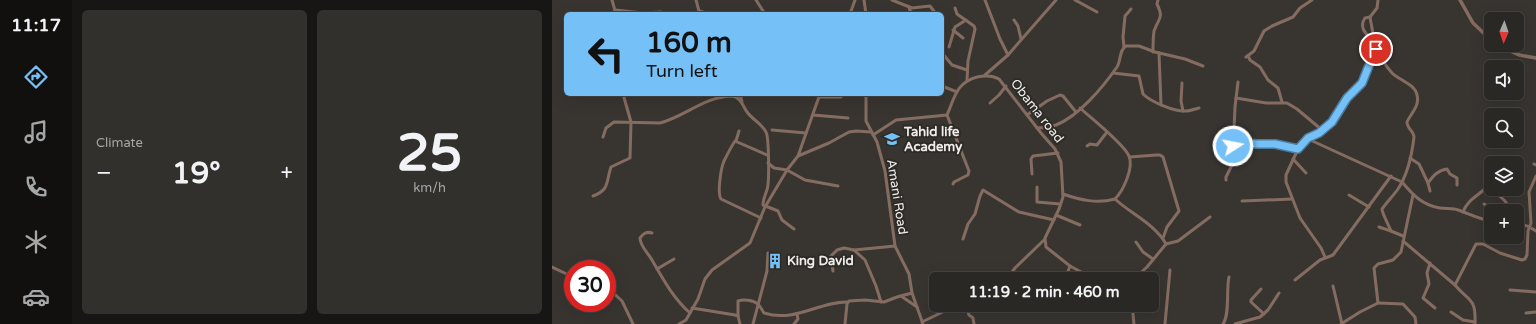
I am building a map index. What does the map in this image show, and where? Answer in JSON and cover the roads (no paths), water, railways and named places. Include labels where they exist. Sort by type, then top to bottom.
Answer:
[{"type":"street","points":[[612,0],[616,12],[628,10],[638,12]]},
{"type":"street","points":[[696,0],[699,11],[703,12]]},
{"type":"street","points":[[756,0],[765,12]]},
{"type":"street","points":[[851,12],[855,0]]},
{"type":"street","points":[[860,0],[864,1],[866,12]]},
{"type":"street","points":[[892,0],[909,7],[918,8],[930,6],[934,12]]},
{"type":"street","points":[[985,0],[1004,49],[1008,55]]},
{"type":"street","points":[[953,184],[954,182],[968,175],[969,171],[947,116],[957,92],[968,80],[984,76],[1008,55],[1056,0]]},
{"type":"street","points":[[1075,0],[1097,12]]},
{"type":"street","points":[[1153,52],[1154,33],[1161,13],[1157,4],[1158,0]]},
{"type":"street","points":[[1282,102],[1278,88],[1269,82],[1260,67],[1247,56],[1254,51],[1262,33],[1272,26],[1293,17],[1300,8],[1312,0]]},
{"type":"street","points":[[1375,43],[1364,32],[1362,26],[1365,18],[1370,17],[1377,8],[1378,0]]},
{"type":"street","points":[[1460,0],[1473,23],[1484,33]]},
{"type":"street","points":[[909,7],[910,12]]},
{"type":"street","points":[[955,8],[957,14],[975,29],[968,61],[968,80]]},
{"type":"street","points":[[1037,128],[1056,125],[1076,112],[1095,94],[1113,73],[1120,63],[1122,50],[1124,47],[1123,37],[1125,16],[1131,9]]},
{"type":"street","points":[[1370,17],[1376,49],[1394,74],[1413,87],[1417,93],[1418,100],[1416,108],[1407,122],[1408,128],[1414,136],[1410,158],[1402,182],[1382,209],[1391,231]]},
{"type":"street","points":[[949,47],[955,26],[966,20]]},
{"type":"street","points":[[1014,20],[1018,26],[1021,39]]},
{"type":"street","points":[[953,30],[963,38]]},
{"type":"street","points":[[1124,47],[1136,45],[1153,52],[1185,59],[1203,66]]},
{"type":"street","points":[[1326,257],[1301,221],[1292,199],[1286,175],[1298,149],[1308,138],[1322,130],[1334,119],[1347,98],[1362,83],[1376,49]]},
{"type":"street","points":[[1512,52],[1519,55],[1536,58]]},
{"type":"street","points":[[1159,53],[1161,105]]},
{"type":"street","points":[[944,55],[952,65],[967,70]]},
{"type":"street","points":[[1113,73],[1138,76],[1143,94],[1161,105],[1183,111],[1199,108]]},
{"type":"street","name":"Obama road","points":[[984,76],[995,77],[1006,86],[1037,128],[1058,153],[1062,164],[1063,194],[1054,220],[1044,240],[1012,272]]},
{"type":"street","points":[[1226,180],[1231,167],[1238,82]]},
{"type":"street","points":[[1182,83],[1181,101],[1183,111]]},
{"type":"street","points":[[990,103],[1006,86]]},
{"type":"street","points":[[944,87],[957,92]]},
{"type":"street","points":[[1027,115],[1047,101],[1059,95],[1063,96],[1076,112]]},
{"type":"street","points":[[593,196],[604,190],[611,167],[630,158],[631,122],[624,96]]},
{"type":"street","points":[[604,137],[606,128],[614,122],[655,124],[666,121],[699,104],[725,96],[733,96],[742,102]]},
{"type":"street","points":[[742,96],[742,102],[750,117],[762,127],[767,134],[768,184],[763,202],[765,206]]},
{"type":"street","points":[[679,324],[684,322],[690,314],[707,276],[718,265],[750,243],[765,206],[787,170],[798,156],[819,96]]},
{"type":"street","points":[[826,96],[841,98]]},
{"type":"street","name":"Amani Road","points":[[866,96],[866,121],[877,142],[885,171],[895,246],[909,274],[912,293],[922,323]]},
{"type":"street","points":[[1236,98],[1266,103],[1282,102],[1292,105],[1322,130]]},
{"type":"street","points":[[1080,108],[1107,132],[1130,158],[1130,166],[1126,182],[1115,199]]},
{"type":"street","points":[[813,115],[848,118]]},
{"type":"street","points":[[798,156],[856,130],[872,134],[896,120],[947,116]]},
{"type":"street","points":[[772,130],[806,133]]},
{"type":"street","points":[[739,131],[736,141],[724,163],[720,196],[724,200],[761,218]]},
{"type":"street","points":[[1087,146],[1091,144],[1094,146],[1097,145],[1107,132]]},
{"type":"street","points":[[1308,138],[1391,176],[1402,182],[1413,195],[1435,206],[1458,209],[1474,217],[1484,219]]},
{"type":"street","points":[[736,141],[767,155]]},
{"type":"street","points":[[1234,141],[1256,144],[1275,144],[1298,149]]},
{"type":"street","points":[[1032,174],[1032,156],[1058,153]]},
{"type":"street","points":[[1130,158],[1156,155],[1163,157],[1179,211],[1167,227],[1163,238]]},
{"type":"street","points":[[1410,158],[1417,162],[1420,166],[1430,191]]},
{"type":"street","points":[[1293,159],[1306,173]]},
{"type":"street","points":[[768,163],[776,169],[787,170],[805,180],[838,186]]},
{"type":"street","points":[[1428,183],[1436,174],[1446,169],[1450,174],[1458,179],[1457,185]]},
{"type":"street","points":[[1295,280],[1326,257],[1333,255],[1391,176]]},
{"type":"street","points":[[1454,285],[1476,244],[1483,244],[1500,253],[1525,260],[1527,255],[1528,231],[1531,224],[1529,192],[1536,176]]},
{"type":"street","points":[[1037,187],[1038,202],[1060,204]]},
{"type":"street","points":[[963,239],[968,224],[975,214],[983,190],[1019,212],[1054,220]]},
{"type":"street","points":[[1463,212],[1467,204],[1484,191]]},
{"type":"street","points":[[1063,194],[1085,201],[1115,199],[1163,238],[1166,244]]},
{"type":"street","points":[[1349,195],[1369,206]]},
{"type":"street","points":[[1378,303],[1374,268],[1378,264],[1388,262],[1396,258],[1400,252],[1413,195]]},
{"type":"street","points":[[1500,196],[1507,204]]},
{"type":"street","points":[[1242,201],[1292,199]]},
{"type":"street","points":[[765,206],[778,211],[782,220],[794,230]]},
{"type":"street","points":[[1056,215],[1080,225]]},
{"type":"street","points":[[1141,272],[1166,244],[1178,241],[1210,217]]},
{"type":"street","points":[[1531,224],[1536,222]]},
{"type":"street","points":[[1524,226],[1536,231]]},
{"type":"street","points":[[1379,227],[1403,236]]},
{"type":"street","points":[[652,233],[648,232],[644,234],[640,240],[670,291],[690,314]]},
{"type":"street","points":[[1044,240],[1048,250],[1081,272]]},
{"type":"street","points":[[1403,241],[1430,263],[1474,304],[1476,311],[1475,323],[1463,320],[1451,312]]},
{"type":"street","points":[[1136,242],[1143,252],[1153,259]]},
{"type":"street","points":[[833,271],[831,260],[835,252],[844,248],[854,250],[895,246]]},
{"type":"street","points":[[854,250],[865,260],[881,302]]},
{"type":"street","points":[[753,324],[768,264],[768,253]]},
{"type":"street","points":[[657,269],[674,259]]},
{"type":"street","points":[[1430,263],[1426,273],[1429,284],[1423,298],[1435,308]]},
{"type":"street","points":[[1068,272],[1070,266]]},
{"type":"street","points":[[552,267],[564,273]]},
{"type":"street","points":[[1165,324],[1170,270]]},
{"type":"street","points":[[1223,324],[1227,313],[1227,288],[1229,277]]},
{"type":"street","points":[[1333,286],[1342,324],[1360,312],[1378,303],[1403,304],[1415,317],[1416,324]]},
{"type":"street","points":[[1261,289],[1251,300],[1251,302],[1264,314]]},
{"type":"street","points":[[1510,290],[1536,292]]},
{"type":"street","points":[[740,324],[738,316],[738,301],[742,300],[758,304],[763,312],[778,315],[797,314],[837,303],[865,300],[881,302],[888,301],[912,293]]},
{"type":"street","points":[[1235,324],[1251,320],[1264,314],[1279,293]]},
{"type":"street","points":[[616,295],[622,301],[633,324]]},
{"type":"street","points":[[901,296],[917,307]]},
{"type":"street","points":[[754,302],[760,298]]},
{"type":"street","points":[[845,324],[848,302]]},
{"type":"street","points":[[692,308],[738,316]]},
{"type":"street","points":[[922,323],[943,312]]},
{"type":"street","points":[[968,312],[969,315],[973,318],[974,324]]},
{"type":"street","points":[[1133,312],[1134,324]]},
{"type":"street","points":[[1526,313],[1536,312]]},
{"type":"street","points":[[794,324],[798,320],[797,314]]},
{"type":"place","name":"Tahid life Academy","points":[[892,139]]},
{"type":"place","name":"King David","points":[[775,261]]}]
